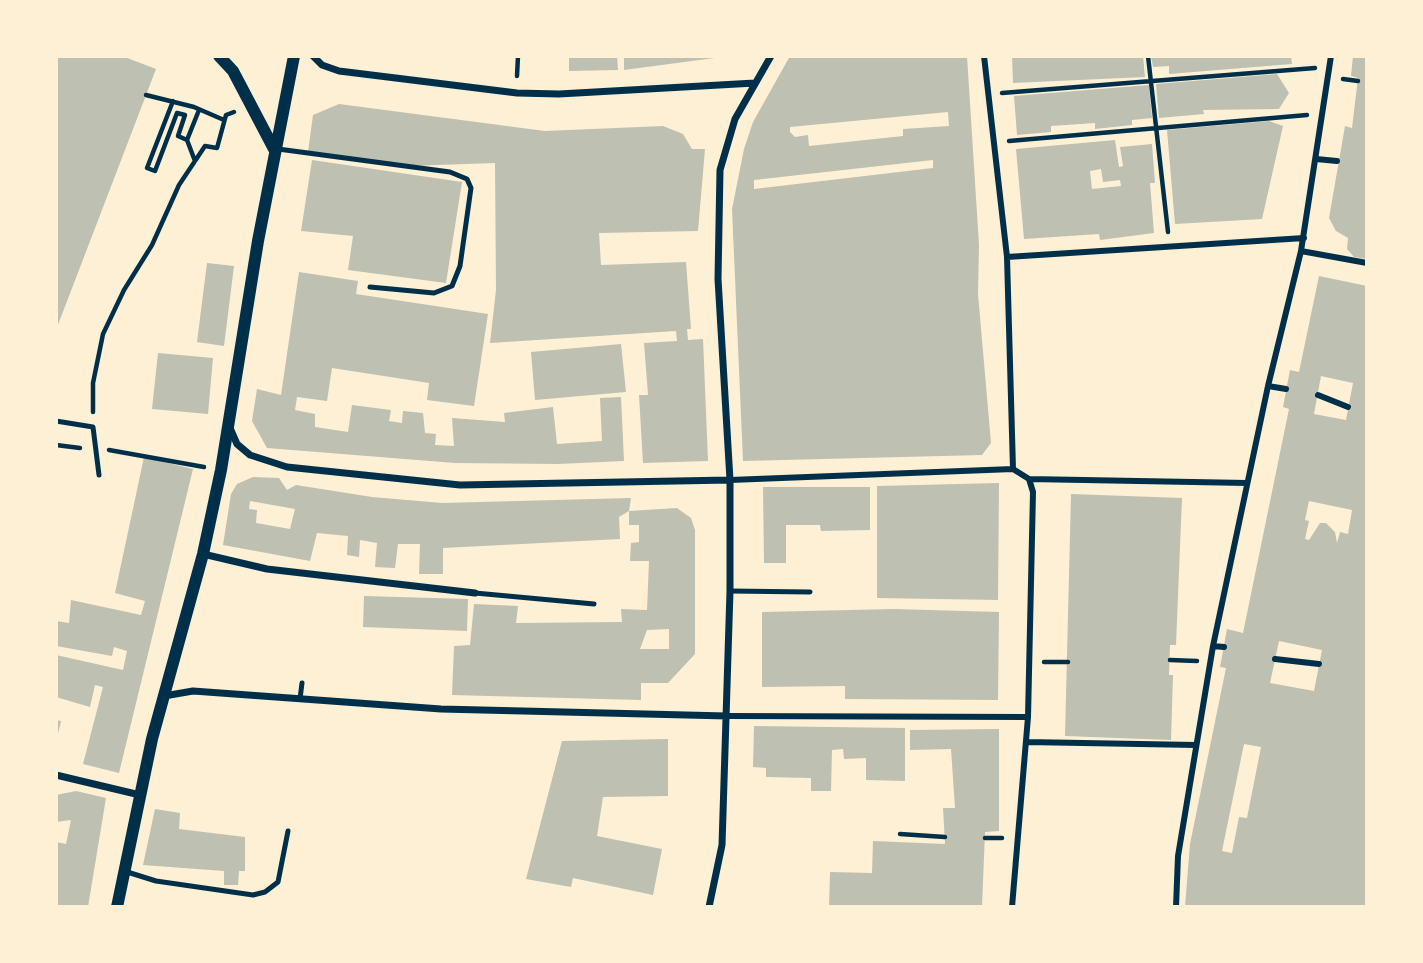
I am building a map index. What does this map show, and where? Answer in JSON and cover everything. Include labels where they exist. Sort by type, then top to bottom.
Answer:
[{"type":"street","points":[[219,56],[233,71],[274,149]]},
{"type":"street","points":[[117,907],[140,794],[203,554],[230,428],[274,149],[283,124],[294,56]]},
{"type":"street","points":[[313,56],[322,65],[339,71],[517,93],[559,94],[755,83]]},
{"type":"street","points":[[709,907],[722,845],[730,591],[730,480],[718,279],[720,170],[735,119],[771,56]]},
{"type":"street","points":[[984,56],[1007,257],[1013,469]]},
{"type":"street","points":[[1176,907],[1178,856],[1210,662],[1268,386],[1304,238],[1331,56]]},
{"type":"street","points":[[1315,159],[1337,161]]},
{"type":"street","points":[[1007,257],[1304,238]]},
{"type":"street","points":[[1301,251],[1367,263]]},
{"type":"street","points":[[1268,386],[1286,389]]},
{"type":"street","points":[[1318,395],[1348,407]]},
{"type":"street","points":[[230,428],[237,444],[250,455],[287,467],[460,485],[730,480],[1013,469],[1029,479],[1247,483]]},
{"type":"street","points":[[1012,907],[1028,717],[1033,492],[1029,479]]},
{"type":"street","points":[[203,554],[267,569],[475,593]]},
{"type":"street","points":[[1213,646],[1224,647]]},
{"type":"street","points":[[1275,659],[1320,664]]},
{"type":"street","points":[[164,696],[194,691],[441,709],[727,716],[1028,717]]},
{"type":"street","points":[[1026,742],[1196,746]]},
{"type":"street","points":[[56,775],[140,794]]},
{"type":"lane","points":[[274,149],[450,172],[467,179],[471,188],[460,266],[452,286],[434,293],[370,288]]},
{"type":"lane","points":[[56,421],[93,427],[98,449],[99,475]]},
{"type":"lane","points":[[730,591],[810,592]]},
{"type":"lane","points":[[475,593],[594,604]]},
{"type":"lane","points":[[300,699],[302,683]]},
{"type":"lane","points":[[124,871],[156,881],[253,895],[265,892],[278,882],[288,831]]},
{"type":"path","points":[[1148,56],[1158,126],[1169,245]]},
{"type":"path","points":[[989,94],[1329,67]]},
{"type":"path","points":[[146,95],[224,120]]},
{"type":"path","points":[[173,102],[147,168],[155,171],[177,113],[185,116],[178,136],[187,140]]},
{"type":"path","points":[[93,427],[93,383],[103,334],[124,290],[152,245],[179,185],[205,146],[217,148],[226,115],[252,105]]},
{"type":"path","points":[[195,161],[187,140],[199,110]]},
{"type":"path","points":[[994,143],[1158,126],[1323,115]]},
{"type":"path","points":[[56,445],[98,449],[221,470]]},
{"type":"path","points":[[1170,660],[1210,662]]},
{"type":"path","points":[[1030,662],[1068,662]]},
{"type":"path","points":[[900,834],[945,836]]},
{"type":"building","points":[[56,56],[122,56],[156,69],[56,330]]},
{"type":"building","points":[[569,56],[617,56],[618,70],[569,71]]},
{"type":"building","points":[[624,56],[722,56],[722,57],[624,70]]},
{"type":"building","points":[[790,56],[967,56],[979,245],[978,294],[991,443],[982,455],[743,461],[732,209],[744,149],[753,122]],"holes":[[[948,112],[949,126],[903,129],[903,136],[809,146],[808,135],[795,137],[790,132],[790,127]],[[933,160],[933,168],[754,189],[754,180]]]},
{"type":"building","points":[[1012,56],[1143,56],[1145,77],[1013,83]]},
{"type":"building","points":[[1151,56],[1291,56],[1292,64],[1169,74],[1169,66],[1153,67]]},
{"type":"building","points":[[1353,56],[1367,56],[1367,259],[1354,257],[1347,249],[1348,238],[1336,231],[1329,218],[1345,126],[1352,128],[1358,78],[1351,76]]},
{"type":"building","points":[[1277,74],[1289,93],[1279,109],[1203,110],[1204,114],[1159,118],[1156,84]]},
{"type":"building","points":[[1149,85],[1152,118],[1132,120],[1132,125],[1095,129],[1095,123],[1051,126],[1051,132],[1017,135],[1014,96]]},
{"type":"building","points":[[339,104],[545,131],[663,126],[683,134],[692,149],[705,149],[698,231],[599,233],[601,265],[686,262],[691,329],[687,329],[688,340],[703,339],[708,461],[643,463],[639,395],[648,395],[644,343],[677,341],[676,331],[490,343],[496,290],[495,163],[408,166],[308,152],[313,115]]},
{"type":"building","points":[[1269,121],[1283,126],[1262,219],[1175,224],[1167,130]]},
{"type":"building","points":[[1115,140],[1119,167],[1123,166],[1120,147],[1152,144],[1155,183],[1150,183],[1154,233],[1100,240],[1099,234],[1024,239],[1016,149]],"holes":[[[1101,169],[1103,182],[1120,180],[1121,186],[1092,189],[1090,171]]]},
{"type":"building","points":[[312,160],[462,182],[446,283],[348,270],[353,236],[301,231]]},
{"type":"building","points":[[207,263],[234,266],[224,346],[197,342]]},
{"type":"building","points":[[299,272],[358,281],[356,294],[488,314],[474,406],[427,400],[429,383],[332,368],[327,401],[297,397],[295,410],[315,414],[315,427],[348,432],[352,405],[391,410],[389,421],[402,423],[403,411],[423,413],[425,433],[436,434],[435,445],[454,446],[452,418],[505,422],[504,413],[553,407],[557,444],[602,441],[600,398],[621,397],[624,461],[558,464],[455,463],[267,448],[252,421],[257,389],[281,395]]},
{"type":"building","points":[[1319,276],[1367,286],[1367,907],[1185,907],[1190,844],[1226,668],[1220,667],[1227,629],[1243,633],[1289,409],[1283,407],[1290,370],[1299,372]],"holes":[[[1321,376],[1353,383],[1346,420],[1314,414]],[[1309,501],[1352,510],[1348,534],[1340,532],[1337,543],[1335,532],[1326,523],[1320,523],[1309,540],[1305,539],[1309,521],[1305,520]],[[1279,641],[1322,650],[1314,691],[1270,683]],[[1244,744],[1261,747],[1247,818],[1239,817],[1232,853],[1222,851]]]},
{"type":"building","points":[[621,344],[626,392],[535,400],[531,352]]},
{"type":"building","points":[[158,353],[213,358],[208,414],[152,409]]},
{"type":"building","points":[[144,457],[193,469],[119,773],[83,764],[103,687],[95,685],[90,707],[56,697],[56,655],[123,670],[127,651],[114,647],[112,656],[56,646],[56,621],[69,623],[71,600],[141,615],[145,601],[115,593]]},
{"type":"building","points":[[253,477],[279,478],[287,490],[296,485],[372,497],[442,503],[631,498],[629,511],[619,517],[620,539],[443,548],[443,574],[419,574],[420,544],[398,544],[395,568],[375,567],[377,543],[360,540],[359,557],[347,555],[348,536],[317,533],[310,561],[223,545],[231,494],[237,484]],"holes":[[[250,501],[295,509],[290,529],[256,523],[257,510],[249,509]]]},
{"type":"building","points":[[999,483],[998,600],[877,598],[877,486]]},
{"type":"building","points":[[763,487],[870,487],[870,530],[821,531],[820,525],[786,525],[786,563],[764,563]]},
{"type":"building","points":[[1071,494],[1182,498],[1176,645],[1170,645],[1169,675],[1173,675],[1171,740],[1065,736]]},
{"type":"building","points":[[677,508],[691,518],[695,530],[695,654],[668,683],[641,683],[641,700],[452,695],[454,646],[470,645],[474,604],[518,606],[516,623],[622,622],[621,609],[647,610],[649,561],[630,561],[631,543],[639,542],[639,525],[629,525],[629,511]],"holes":[[[669,629],[669,649],[640,649],[647,630]]]},
{"type":"building","points":[[364,596],[468,599],[467,631],[363,627]]},
{"type":"building","points":[[894,609],[999,612],[998,700],[845,699],[845,686],[762,687],[762,612]]},
{"type":"building","points":[[56,720],[61,721],[57,738],[56,737]]},
{"type":"building","points":[[754,726],[905,728],[905,781],[866,780],[866,758],[844,759],[843,749],[832,750],[831,791],[811,791],[811,778],[766,777],[766,768],[753,767]]},
{"type":"building","points":[[999,729],[999,831],[985,832],[982,907],[829,907],[830,872],[872,873],[873,841],[945,844],[943,808],[955,808],[951,749],[910,750],[910,730]]},
{"type":"building","points":[[668,739],[668,796],[603,797],[597,836],[662,849],[653,895],[573,878],[571,887],[526,879],[562,741]]},
{"type":"building","points":[[76,791],[106,798],[88,907],[56,907],[56,842],[66,844],[71,820],[56,822],[56,795]]},
{"type":"building","points":[[155,809],[180,813],[179,829],[245,837],[245,871],[239,871],[238,885],[224,885],[224,871],[143,865]]}]
